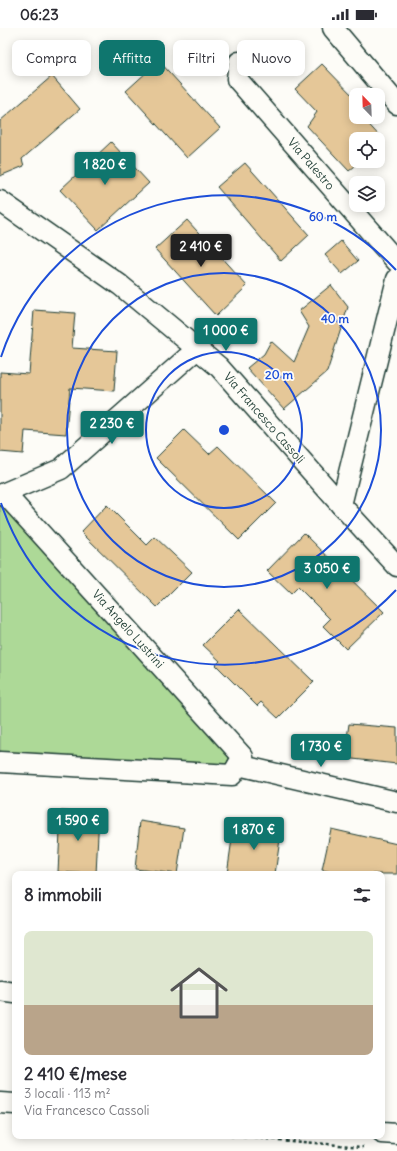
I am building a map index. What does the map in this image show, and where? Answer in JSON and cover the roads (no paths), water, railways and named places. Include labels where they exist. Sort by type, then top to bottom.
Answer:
[{"type":"street","points":[[333,28],[397,104]]},
{"type":"street","name":"Via Palestro","points":[[237,76],[237,80],[397,262]]},
{"type":"street","name":"Via Francesco Cassoli","points":[[0,201],[120,285],[219,367],[397,566]]},
{"type":"street","points":[[341,505],[397,279]]},
{"type":"street","name":"Via Angelo Lustrini","points":[[197,349],[61,469],[3,494],[243,757],[238,765]]},
{"type":"street","points":[[0,762],[232,775],[238,765],[397,802]]},
{"type":"street","points":[[0,991],[12,993]]},
{"type":"street","points":[[0,1103],[12,1104]]},
{"type":"street","points":[[385,1133],[397,1134]]}]
